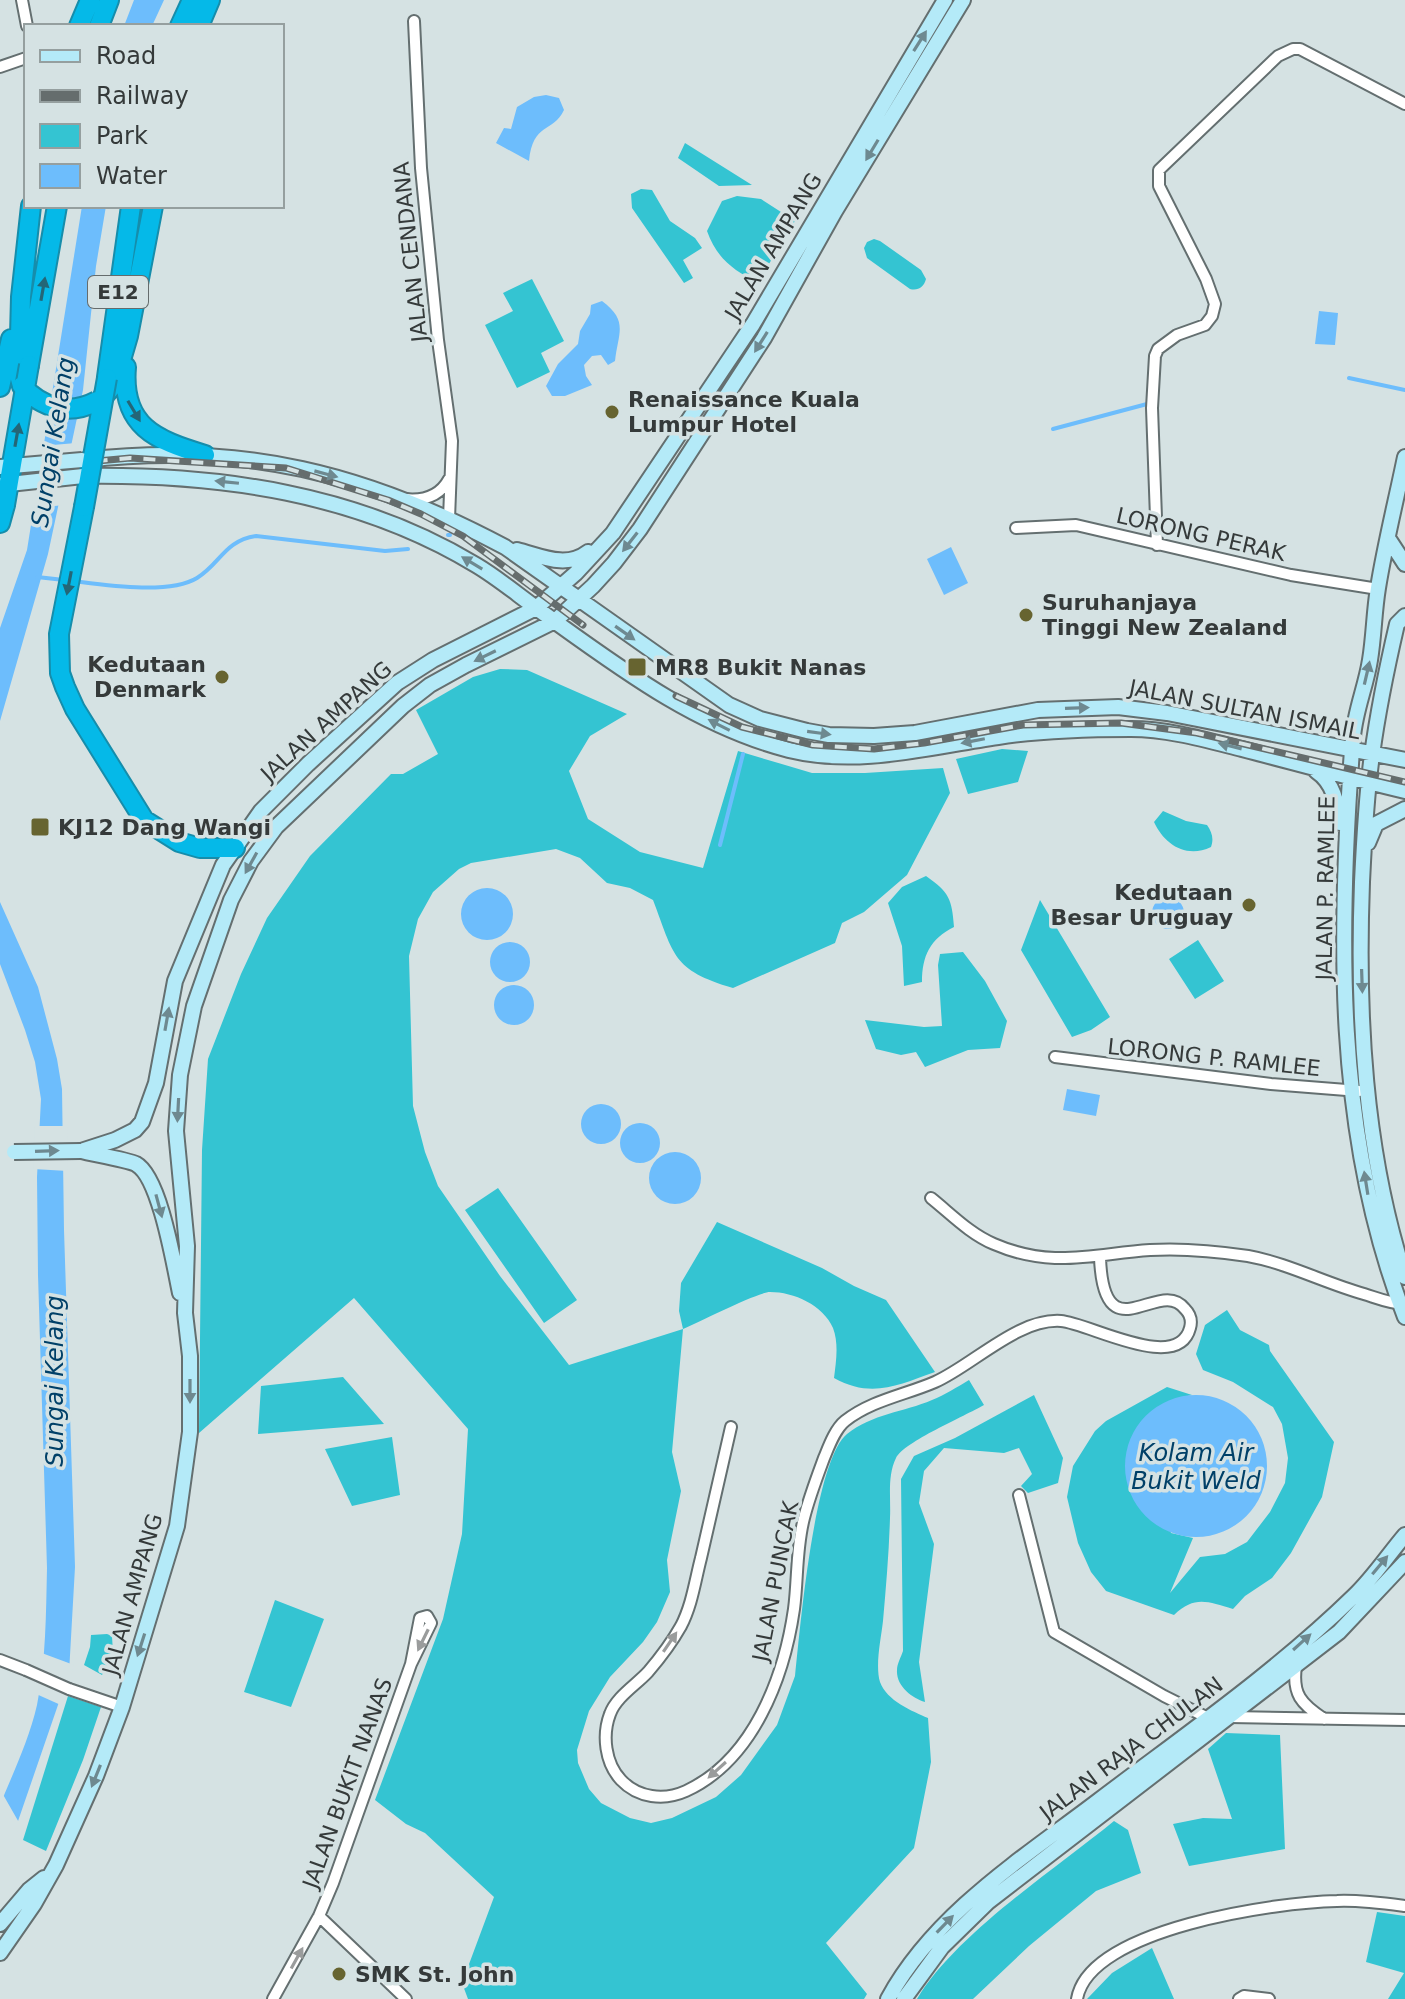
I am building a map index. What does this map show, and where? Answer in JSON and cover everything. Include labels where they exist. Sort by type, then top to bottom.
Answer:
[{"type":"highway","points":[[80,24],[90,0]]},
{"type":"highway","points":[[100,24],[109,0]]},
{"type":"highway","points":[[181,24],[192,0]]},
{"type":"highway","points":[[200,24],[210,0]]},
{"type":"highway","points":[[31,208],[21,297],[19,365],[22,386],[33,398],[75,410],[97,401],[114,384],[128,336],[153,208]]},
{"type":"highway","points":[[2,514],[57,208]]},
{"type":"highway","name":"E12","points":[[131,208],[107,378],[59,634],[60,673],[75,709],[144,820],[179,842],[200,848],[235,848]]},
{"type":"highway","points":[[0,387],[21,297]]},
{"type":"highway","points":[[128,336],[125,394],[137,419],[160,439],[205,455]]},
{"type":"main road","name":"JALAN AMPANG","points":[[81,1151],[115,1140],[135,1130],[142,1122],[156,1083],[175,981],[223,865],[235,848],[276,795],[397,683],[433,660],[536,608],[576,573],[613,533],[753,324],[945,0]]},
{"type":"main road","name":"JALAN AMPANG","points":[[185,1313],[187,1246],[176,1131],[180,1075],[205,970],[231,900],[251,861],[283,820],[414,696],[466,665],[555,621],[608,570],[640,529],[764,338],[843,198],[963,0]]},
{"type":"main road","name":"JALAN SULTAN ISMAIL","points":[[0,467],[151,454],[205,455],[266,461],[312,470],[401,498],[505,547],[729,705],[760,719],[807,731],[829,735],[888,735],[928,731],[1029,711],[1118,707],[1167,713],[1332,744],[1353,742],[1372,756],[1405,760]]},
{"type":"main road","name":"JALAN P. RAMLEE","points":[[1405,457],[1378,589],[1370,661],[1353,742],[1343,918],[1347,1033],[1376,1161],[1401,1246],[1405,1277]]},
{"type":"main road","name":"JALAN SULTAN ISMAIL","points":[[0,485],[83,476],[180,477],[264,487],[339,506],[452,552],[479,567],[621,668],[689,710],[734,732],[793,751],[848,756],[893,755],[998,737],[1066,730],[1134,729],[1199,739],[1405,791]]},
{"type":"main road","points":[[505,547],[570,561],[582,557],[613,533]]},
{"type":"main road","points":[[1388,538],[1405,564]]},
{"type":"main road","name":"JALAN P. RAMLEE","points":[[1403,1308],[1365,1186],[1360,930],[1372,756],[1397,624],[1405,616]]},
{"type":"main road","points":[[1306,765],[1325,777],[1332,790],[1345,845]]},
{"type":"main road","points":[[1363,859],[1376,824],[1405,809]]},
{"type":"main road","points":[[1347,1033],[1363,1031]]},
{"type":"main road","name":"JALAN AMPANG","points":[[0,1953],[51,1873],[96,1776],[122,1707],[177,1526],[190,1432],[190,1356],[185,1313],[158,1200],[144,1171],[135,1163],[81,1151]]},
{"type":"main road","points":[[7,1152],[81,1151]]},
{"type":"main road","name":"JALAN RAJA CHULAN","points":[[885,1999],[930,1940],[958,1911],[1276,1665],[1356,1594],[1405,1535]]},
{"type":"main road","name":"JALAN RAJA CHULAN","points":[[904,1999],[942,1947],[988,1902],[1296,1666],[1359,1613],[1405,1562]]},
{"type":"main road","name":"JALAN AMPANG","points":[[0,1924],[29,1890],[51,1873]]},
{"type":"street","points":[[22,0],[27,24]]},
{"type":"street","name":"JALAN CENDANA","points":[[414,21],[418,128],[438,340],[452,441],[449,519]]},
{"type":"street","points":[[1157,545],[1152,408],[1155,356],[1158,349],[1177,335],[1205,325],[1212,316],[1215,304],[1206,279],[1159,186],[1159,170],[1278,56],[1293,49],[1300,49],[1405,104]]},
{"type":"street","points":[[0,67],[24,59]]},
{"type":"street","points":[[401,498],[430,497],[442,490],[450,478]]},
{"type":"street","name":"LORONG PERAK","points":[[1016,528],[1076,525],[1291,575],[1378,589]]},
{"type":"street","name":"LORONG P. RAMLEE","points":[[1055,1057],[1221,1079],[1361,1091]]},
{"type":"street","points":[[931,1198],[968,1229],[1006,1249],[1042,1258],[1100,1258],[1153,1250],[1219,1252],[1260,1259],[1403,1308]]},
{"type":"street","name":"JALAN PUNCAK","points":[[731,1427],[689,1609],[667,1648],[648,1672],[613,1706],[606,1733],[608,1757],[619,1778],[639,1793],[657,1797],[678,1794],[702,1782],[743,1745],[763,1708],[785,1654],[794,1608],[796,1560],[804,1518],[824,1457],[840,1426],[869,1406],[936,1381],[1007,1338],[1039,1324],[1066,1322],[1154,1348],[1174,1346],[1186,1337],[1191,1322],[1188,1312],[1178,1302],[1162,1300],[1130,1309],[1118,1308],[1110,1301],[1102,1284],[1100,1258]]},
{"type":"street","points":[[1019,1495],[1054,1632],[1208,1718]]},
{"type":"street","points":[[0,1660],[122,1707]]},
{"type":"street","name":"JALAN BUKIT NANAS","points":[[273,1999],[319,1916],[411,1664]]},
{"type":"street","points":[[1296,1666],[1294,1681],[1297,1693],[1307,1707],[1325,1720]]},
{"type":"street","points":[[1230,1717],[1405,1720]]},
{"type":"street","points":[[1077,1999],[1100,1964],[1117,1953],[1200,1920],[1304,1903],[1353,1901],[1405,1906]]},
{"type":"street","name":"JALAN BUKIT NANAS","points":[[319,1916],[406,1999]]},
{"type":"street","points":[[1239,1999],[1244,1996],[1269,1999]]},
{"type":"green space","points":[[685,143],[752,185],[719,186],[678,158]]},
{"type":"green space","points":[[641,189],[652,190],[670,221],[695,238],[702,248],[683,260],[693,278],[684,283],[632,208],[631,194]]},
{"type":"green space","points":[[737,196],[761,199],[795,221],[758,282],[726,262],[707,231],[722,201]]},
{"type":"green space","points":[[874,239],[921,270],[926,279],[922,286],[910,289],[867,258],[864,248],[867,242]]},
{"type":"green space","points":[[532,279],[564,341],[541,353],[550,372],[517,388],[485,325],[513,311],[503,293]]},
{"type":"green space","points":[[500,669],[527,670],[627,714],[590,736],[569,771],[588,819],[640,852],[703,868],[738,751],[812,773],[943,768],[950,793],[907,875],[864,912],[842,923],[835,943],[733,988],[686,967],[671,947],[653,900],[630,888],[607,883],[580,858],[556,849],[471,863],[459,869],[433,892],[418,919],[409,956],[413,1106],[425,1152],[438,1186],[500,1276],[569,1365],[683,1329],[672,1452],[681,1491],[667,1560],[670,1592],[657,1622],[610,1677],[589,1711],[577,1750],[578,1763],[589,1789],[601,1803],[630,1818],[651,1823],[672,1818],[716,1797],[741,1775],[777,1725],[795,1676],[810,1548],[817,1510],[835,1450],[857,1427],[937,1398],[969,1380],[984,1405],[910,1445],[896,1458],[891,1472],[879,1675],[888,1695],[928,1718],[931,1762],[914,1848],[826,1943],[867,1994],[864,1999],[468,1999],[462,1983],[494,1897],[425,1833],[406,1824],[375,1800],[443,1619],[462,1534],[468,1429],[354,1298],[199,1433],[202,1150],[208,1059],[241,974],[267,918],[310,856],[391,774],[403,774],[438,754],[416,710],[473,677]]},
{"type":"green space","points":[[1002,749],[1028,751],[1018,782],[968,794],[956,759]]},
{"type":"green space","points":[[1163,811],[1186,821],[1207,825],[1212,836],[1211,847],[1193,851],[1170,843],[1154,822]]},
{"type":"green space","points":[[926,876],[948,897],[954,927],[939,937],[929,949],[922,982],[904,986],[902,946],[888,903],[902,887]]},
{"type":"green space","points":[[1040,900],[1110,1017],[1091,1030],[1072,1037],[1021,950]]},
{"type":"green space","points":[[1198,940],[1224,981],[1195,999],[1169,959]]},
{"type":"green space","points":[[963,952],[985,981],[1007,1021],[1000,1048],[968,1050],[925,1067],[916,1052],[901,1055],[876,1049],[865,1020],[942,1026],[940,954]]},
{"type":"green space","points":[[498,1188],[577,1300],[544,1323],[465,1210]]},
{"type":"green space","points":[[717,1222],[886,1300],[935,1372],[897,1385],[873,1389],[834,1378],[836,1340],[828,1320],[807,1301],[779,1293],[770,1292],[754,1297],[683,1329],[679,1311],[681,1283]]},
{"type":"green space","points":[[1227,1310],[1240,1330],[1269,1345],[1270,1351],[1334,1442],[1322,1497],[1291,1553],[1272,1578],[1245,1596],[1233,1609],[1195,1602],[1174,1615],[1106,1591],[1091,1572],[1078,1543],[1067,1497],[1073,1466],[1095,1431],[1106,1421],[1167,1387],[1192,1395],[1164,1405],[1140,1423],[1171,1533],[1193,1538],[1170,1593],[1200,1557],[1225,1554],[1247,1542],[1270,1512],[1285,1483],[1288,1458],[1282,1424],[1273,1407],[1233,1382],[1203,1370],[1196,1354],[1205,1325]]},
{"type":"green space","points":[[343,1377],[384,1424],[258,1434],[261,1386]]},
{"type":"green space","points":[[1034,1395],[1063,1458],[1058,1483],[1028,1493],[1021,1486],[1032,1474],[1019,1448],[1004,1453],[944,1448],[924,1471],[919,1503],[934,1544],[919,1662],[925,1702],[906,1690],[897,1676],[903,1651],[901,1479],[914,1456],[955,1438]]},
{"type":"green space","points":[[392,1437],[400,1495],[352,1506],[325,1449]]},
{"type":"green space","points":[[275,1600],[324,1619],[291,1707],[244,1692]]},
{"type":"green space","points":[[91,1635],[112,1636],[113,1653],[102,1675],[84,1665]]},
{"type":"green space","points":[[68,1696],[101,1707],[46,1851],[23,1840]]},
{"type":"green space","points":[[1226,1733],[1280,1735],[1285,1849],[1189,1866],[1173,1824],[1203,1818],[1232,1819],[1208,1749]]},
{"type":"green space","points":[[1114,1821],[1128,1830],[1141,1873],[1096,1891],[1029,1946],[973,1999],[917,1999],[934,1975],[981,1927]]},
{"type":"green space","points":[[1377,1912],[1405,1916],[1405,1999],[1388,1999],[1404,1973],[1366,1962]]},
{"type":"green space","points":[[1152,1948],[1174,1999],[1087,1999],[1112,1973]]},
{"type":"water","points":[[134,0],[164,0],[153,24],[125,24]]},
{"type":"water","points":[[546,95],[559,98],[564,110],[539,134],[529,161],[496,143],[504,128],[511,129],[517,107],[534,97]]},
{"type":"water","name":"Sungai Kelang","points":[[82,208],[106,208],[96,266],[83,390],[48,554],[0,721],[0,628],[27,550]]},
{"type":"water","points":[[602,301],[619,321],[615,361],[608,365],[601,355],[592,356],[584,365],[592,385],[565,396],[552,396],[546,386],[558,364],[578,344],[591,305]]},
{"type":"water","points":[[1319,311],[1338,313],[1335,345],[1315,344]]},
{"type":"water","points":[[951,547],[968,583],[944,595],[927,559]]},
{"type":"water","points":[[487,888],[505,896],[513,914],[505,932],[487,940],[469,932],[461,914],[469,896]]},
{"type":"water","points":[[1168,897],[1180,901],[1184,913],[1180,925],[1168,929],[1156,925],[1152,913],[1156,901]]},
{"type":"water","name":"Sungai Kelang","points":[[0,902],[38,987],[62,1089],[75,1567],[69,1673],[17,1824],[0,1805],[34,1718],[46,1620],[37,1177],[41,1099],[35,1062],[0,964]]},
{"type":"water","points":[[510,942],[524,948],[530,962],[524,976],[510,982],[496,976],[490,962],[496,948]]},
{"type":"water","points":[[514,985],[528,991],[534,1005],[528,1019],[514,1025],[500,1019],[494,1005],[500,991]]},
{"type":"water","points":[[1067,1089],[1100,1095],[1096,1116],[1063,1110]]},
{"type":"water","points":[[601,1104],[615,1110],[621,1124],[615,1138],[601,1144],[587,1138],[581,1124],[587,1110]]},
{"type":"water","points":[[640,1123],[654,1129],[660,1143],[654,1157],[640,1163],[626,1157],[620,1143],[626,1129]]},
{"type":"water","points":[[675,1152],[693,1160],[701,1178],[693,1196],[675,1204],[657,1196],[649,1178],[657,1160]]},
{"type":"water","name":"Kolam Air Bukit Weld","points":[[1196,1395],[1223,1400],[1246,1416],[1262,1439],[1267,1466],[1262,1493],[1246,1516],[1223,1532],[1196,1537],[1169,1532],[1146,1516],[1130,1493],[1125,1466],[1130,1439],[1146,1416],[1169,1400]]},
{"type":"pier","points":[[76,443],[63,505],[31,509],[41,446]]},
{"type":"pier","points":[[35,1126],[67,1126],[68,1171],[33,1169]]},
{"type":"pier","points":[[39,1652],[74,1665],[63,1706],[34,1693]]},
{"type":"pier","points":[[1,1791],[21,1826],[0,1860],[0,1794]]},
{"type":"waterway","points":[[1349,378],[1405,390]]},
{"type":"waterway","points":[[1053,429],[1147,404]]},
{"type":"waterway","points":[[73,581],[136,587],[185,583],[205,572],[237,543],[256,536],[385,551],[408,549]]},
{"type":"waterway","points":[[37,577],[64,580]]},
{"type":"waterway","points":[[720,845],[743,754]]},
{"type":"railway","points":[[0,470],[130,458],[286,468],[388,500],[463,536],[583,625]]},
{"type":"railway","points":[[676,696],[742,727],[813,745],[874,749],[1023,725],[1121,723],[1197,733],[1405,782]]},
{"type":"place","name":"Renaissance Kuala Lumpur Hotel","points":[[612,412]]},
{"type":"place","name":"Suruhanjaya Tinggi New Zealand","points":[[1026,615]]},
{"type":"place","name":"MR8 Bukit Nanas","points":[[637,667]]},
{"type":"place","name":"Kedutaan Denmark","points":[[222,677]]},
{"type":"place","name":"KJ12 Dang Wangi","points":[[40,827]]},
{"type":"place","name":"Kedutaan Besar Uruguay","points":[[1249,905]]},
{"type":"place","name":"SMK St. John","points":[[339,1974]]}]
